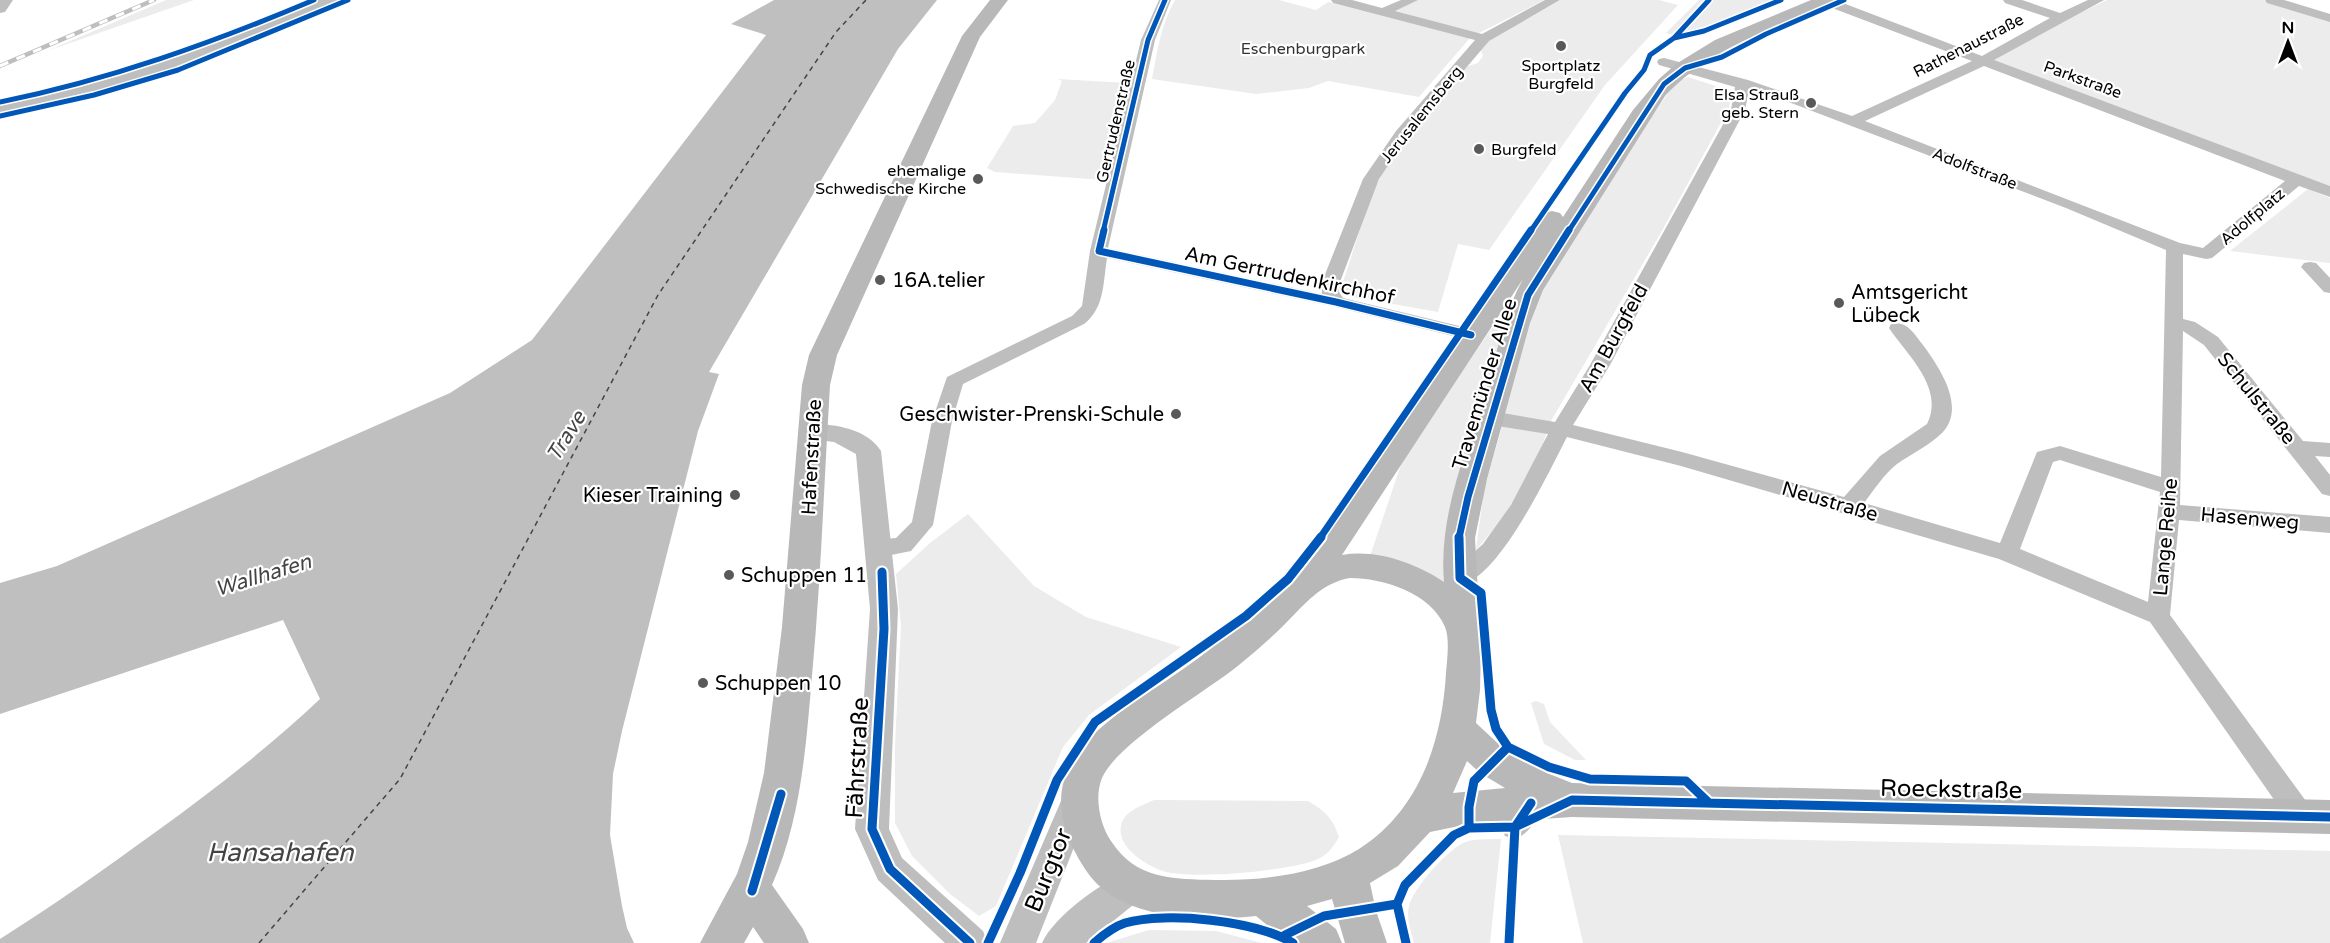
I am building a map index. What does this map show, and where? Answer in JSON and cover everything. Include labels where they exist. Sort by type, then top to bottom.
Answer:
[{"type":"main road","points":[[0,107],[100,87],[178,64],[330,0]]},
{"type":"main road","name":"Hafenstraße","points":[[721,943],[752,891],[781,794],[801,621],[816,385],[823,355],[971,36],[999,0]]},
{"type":"main road","name":"Travemünder Allee","points":[[1308,581],[1633,96],[1728,27],[1796,0]]},
{"type":"main road","name":"Travemünder Allee","points":[[1131,886],[1161,895],[1196,899],[1263,896],[1309,888],[1348,875],[1388,850],[1420,817],[1444,771],[1464,693],[1464,628],[1458,543],[1468,497],[1528,295],[1649,104],[1681,61],[1825,0]]},
{"type":"main road","points":[[1131,886],[1115,876],[1095,852],[1078,797],[1086,770],[1095,756],[1117,736],[1242,643],[1308,581],[1323,572],[1345,567],[1390,570],[1409,577],[1430,590],[1448,606],[1464,628]]},
{"type":"main road","name":"Roeckstraße","points":[[1456,728],[1493,762],[1534,785],[1572,800]]},
{"type":"main road","name":"Roeckstraße","points":[[1420,817],[1469,807],[1523,815],[1572,800],[2315,816]]},
{"type":"main road","points":[[1348,875],[1355,911],[1366,943]]},
{"type":"main road","points":[[752,891],[788,943]]},
{"type":"main road","points":[[1263,896],[1321,943]]},
{"type":"street","points":[[0,9],[7,0]]},
{"type":"street","name":"Gertrudenstraße","points":[[879,546],[891,547],[903,544],[922,525],[942,421],[954,381],[1053,333],[1087,313],[1091,306],[1099,251],[1146,48],[1165,0]]},
{"type":"street","points":[[1336,0],[1484,38]]},
{"type":"street","points":[[1382,12],[1412,0]]},
{"type":"street","name":"Jerusalemsberg","points":[[1336,302],[1330,292],[1331,282],[1365,193],[1378,166],[1424,105],[1484,38],[1554,0]]},
{"type":"street","name":"Parkstraße","points":[[1825,0],[1981,62],[2330,192]]},
{"type":"street","points":[[2009,0],[2061,17]]},
{"type":"street","points":[[2271,0],[2330,18]]},
{"type":"street","name":"Rathenaustraße","points":[[1854,121],[1981,62],[2087,1]]},
{"type":"street","name":"Adolfstraße","points":[[1681,61],[1854,121],[2175,247],[2206,254]]},
{"type":"street","name":"Am Burgfeld","points":[[1460,578],[1491,550],[1521,508],[1561,429],[1600,364],[1738,110],[1743,83]]},
{"type":"street","name":"Adolfplatz","points":[[2206,254],[2297,178]]},
{"type":"street","name":"Lange Reihe","points":[[2175,247],[2171,488],[2158,616],[2315,816]]},
{"type":"street","name":"Am Gertrudenkirchhof","points":[[1099,251],[1336,302],[1473,335]]},
{"type":"street","points":[[2330,269],[2310,267],[2330,288]]},
{"type":"street","name":"Schulstraße","points":[[2172,322],[2188,326],[2211,341],[2330,489]]},
{"type":"street","points":[[1848,507],[1887,461],[1935,428],[1941,421],[1943,413],[1940,396],[1931,369],[1898,328]]},
{"type":"street","name":"Neustraße","points":[[1491,418],[1561,429],[1682,459],[2007,553],[2158,616]]},
{"type":"street","name":"Fährstraße","points":[[813,432],[838,433],[854,439],[868,451],[879,546],[884,629],[872,829],[890,869],[970,943]]},
{"type":"street","points":[[2297,448],[2330,450]]},
{"type":"street","points":[[2007,553],[2040,461],[2050,454],[2072,456],[2171,488]]},
{"type":"street","name":"Hasenweg","points":[[2169,512],[2330,525]]},
{"type":"street","name":"Burgtor","points":[[1018,943],[1078,797]]},
{"type":"street","points":[[1060,943],[1094,913],[1131,886]]},
{"type":"green space","points":[[166,0],[194,0],[47,51]]},
{"type":"green space","name":"Eschenburgpark","points":[[1175,0],[1279,0],[1316,10],[1328,2],[1470,38],[1419,97],[1328,81],[1309,88],[1256,94],[1152,79],[1163,28]]},
{"type":"green space","points":[[1417,0],[1544,0],[1477,34],[1392,10]]},
{"type":"green space","name":"Burgfeld","points":[[1561,0],[1659,0],[1678,5],[1605,85],[1489,250],[1458,244],[1438,312],[1353,297],[1344,291],[1342,285],[1372,196],[1385,168],[1402,141],[1465,67],[1478,63],[1483,56],[1481,50],[1486,42]]},
{"type":"green space","points":[[1699,0],[1774,0],[1679,37],[1666,33]]},
{"type":"green space","points":[[2107,0],[2263,0],[2330,20],[2330,186],[1991,61],[2067,19]]},
{"type":"green space","points":[[1688,77],[1731,91],[1729,108],[1663,229],[1551,421],[1542,446],[1511,509],[1476,550],[1484,490],[1500,434],[1527,309],[1629,149],[1676,82]]},
{"type":"green space","points":[[1058,79],[1127,83],[1103,180],[995,172],[987,168],[1013,126],[1035,123],[1055,100],[1062,81]]},
{"type":"green space","points":[[2308,189],[2330,198],[2330,263],[2230,251]]},
{"type":"green space","points":[[1508,305],[1448,541],[1450,591],[1370,556],[1405,453]]},
{"type":"green space","points":[[968,514],[1034,586],[1086,617],[1181,647],[1089,715],[1063,747],[996,906],[979,916],[950,894],[912,856],[895,823],[895,744],[901,626],[896,574],[930,543]]},
{"type":"green space","points":[[1536,701],[1544,704],[1550,722],[1586,760],[1575,760],[1544,744],[1531,703]]},
{"type":"green space","points":[[1154,800],[1308,801],[1328,816],[1339,837],[1325,855],[1300,865],[1261,871],[1176,874],[1163,871],[1139,859],[1122,837],[1123,820],[1129,813]]},
{"type":"green space","points":[[1558,835],[2330,851],[2330,943],[1583,943]]},
{"type":"green space","points":[[1501,839],[1490,943],[1414,943],[1408,910],[1412,898],[1425,879],[1442,859],[1460,844],[1472,840]]},
{"type":"green space","points":[[1149,930],[1216,931],[1262,943],[1106,943]]},
{"type":"water","points":[[774,0],[937,0],[898,49],[709,372],[719,374],[698,431],[613,774],[610,835],[622,906],[627,928],[634,943],[0,943],[0,939],[80,886],[199,800],[261,751],[320,699],[283,620],[0,714],[0,583],[57,566],[450,393],[532,340],[766,35],[731,24]]},
{"type":"ferry route","points":[[259,943],[400,779],[658,295],[836,32],[866,0]]},
{"type":"railway","points":[[0,66],[154,0]]},
{"type":"cycle path","points":[[0,102],[41,94],[120,73],[199,47],[314,0]]},
{"type":"cycle path","points":[[0,116],[94,95],[178,70],[348,0]]},
{"type":"cycle path","points":[[1165,0],[1148,40],[1099,251],[1336,302],[1471,335]]},
{"type":"cycle path","points":[[988,943],[1020,873],[1057,780],[1095,722],[1246,616],[1288,579],[1384,446],[1625,93],[1644,70],[1650,55],[1674,38],[1709,0]]},
{"type":"cycle path","points":[[1674,38],[1704,31],[1781,0]]},
{"type":"cycle path","points":[[1709,803],[1686,781],[1590,779],[1549,767],[1508,747],[1496,729],[1491,710],[1481,593],[1460,578],[1458,543],[1468,497],[1528,295],[1649,104],[1664,84],[1685,68],[1722,57],[1766,34],[1844,0]]},
{"type":"cycle path","points":[[882,572],[884,629],[872,829],[890,869],[970,943]]},
{"type":"cycle path","points":[[1469,828],[1469,807],[1474,781],[1508,747]]},
{"type":"cycle path","points":[[752,891],[781,794]]},
{"type":"cycle path","points":[[1406,943],[1397,904],[1405,885],[1454,835],[1469,828],[1515,827],[1572,800],[2330,817]]},
{"type":"cycle path","points":[[1509,943],[1515,827],[1531,803]]},
{"type":"cycle path","points":[[1285,935],[1324,916],[1397,904]]},
{"type":"cycle path","points":[[1094,943],[1110,930],[1124,923],[1165,919],[1239,924],[1280,935],[1293,943]]},
{"type":"place","name":"Sportplatz Burgfeld","points":[[1561,46]]},
{"type":"place","name":"Elsa Strauß geb. Stern","points":[[1811,103]]},
{"type":"place","name":"Burgfeld","points":[[1479,149]]},
{"type":"place","name":"ehemalige Schwedische Kirche","points":[[978,179]]},
{"type":"place","name":"16A.telier","points":[[880,280]]},
{"type":"place","name":"Amtsgericht Lübeck","points":[[1839,303]]},
{"type":"place","name":"Geschwister-Prenski-Schule","points":[[1176,414]]},
{"type":"place","name":"Kieser Training","points":[[735,495]]},
{"type":"place","name":"Schuppen 11","points":[[729,575]]},
{"type":"place","name":"Schuppen 10","points":[[703,683]]},
{"type":"water label","name":"Trave","points":[[566,436]]},
{"type":"water label","name":"Wallhafen","points":[[263,575]]},
{"type":"water label","name":"Hansahafen","points":[[280,852]]}]
